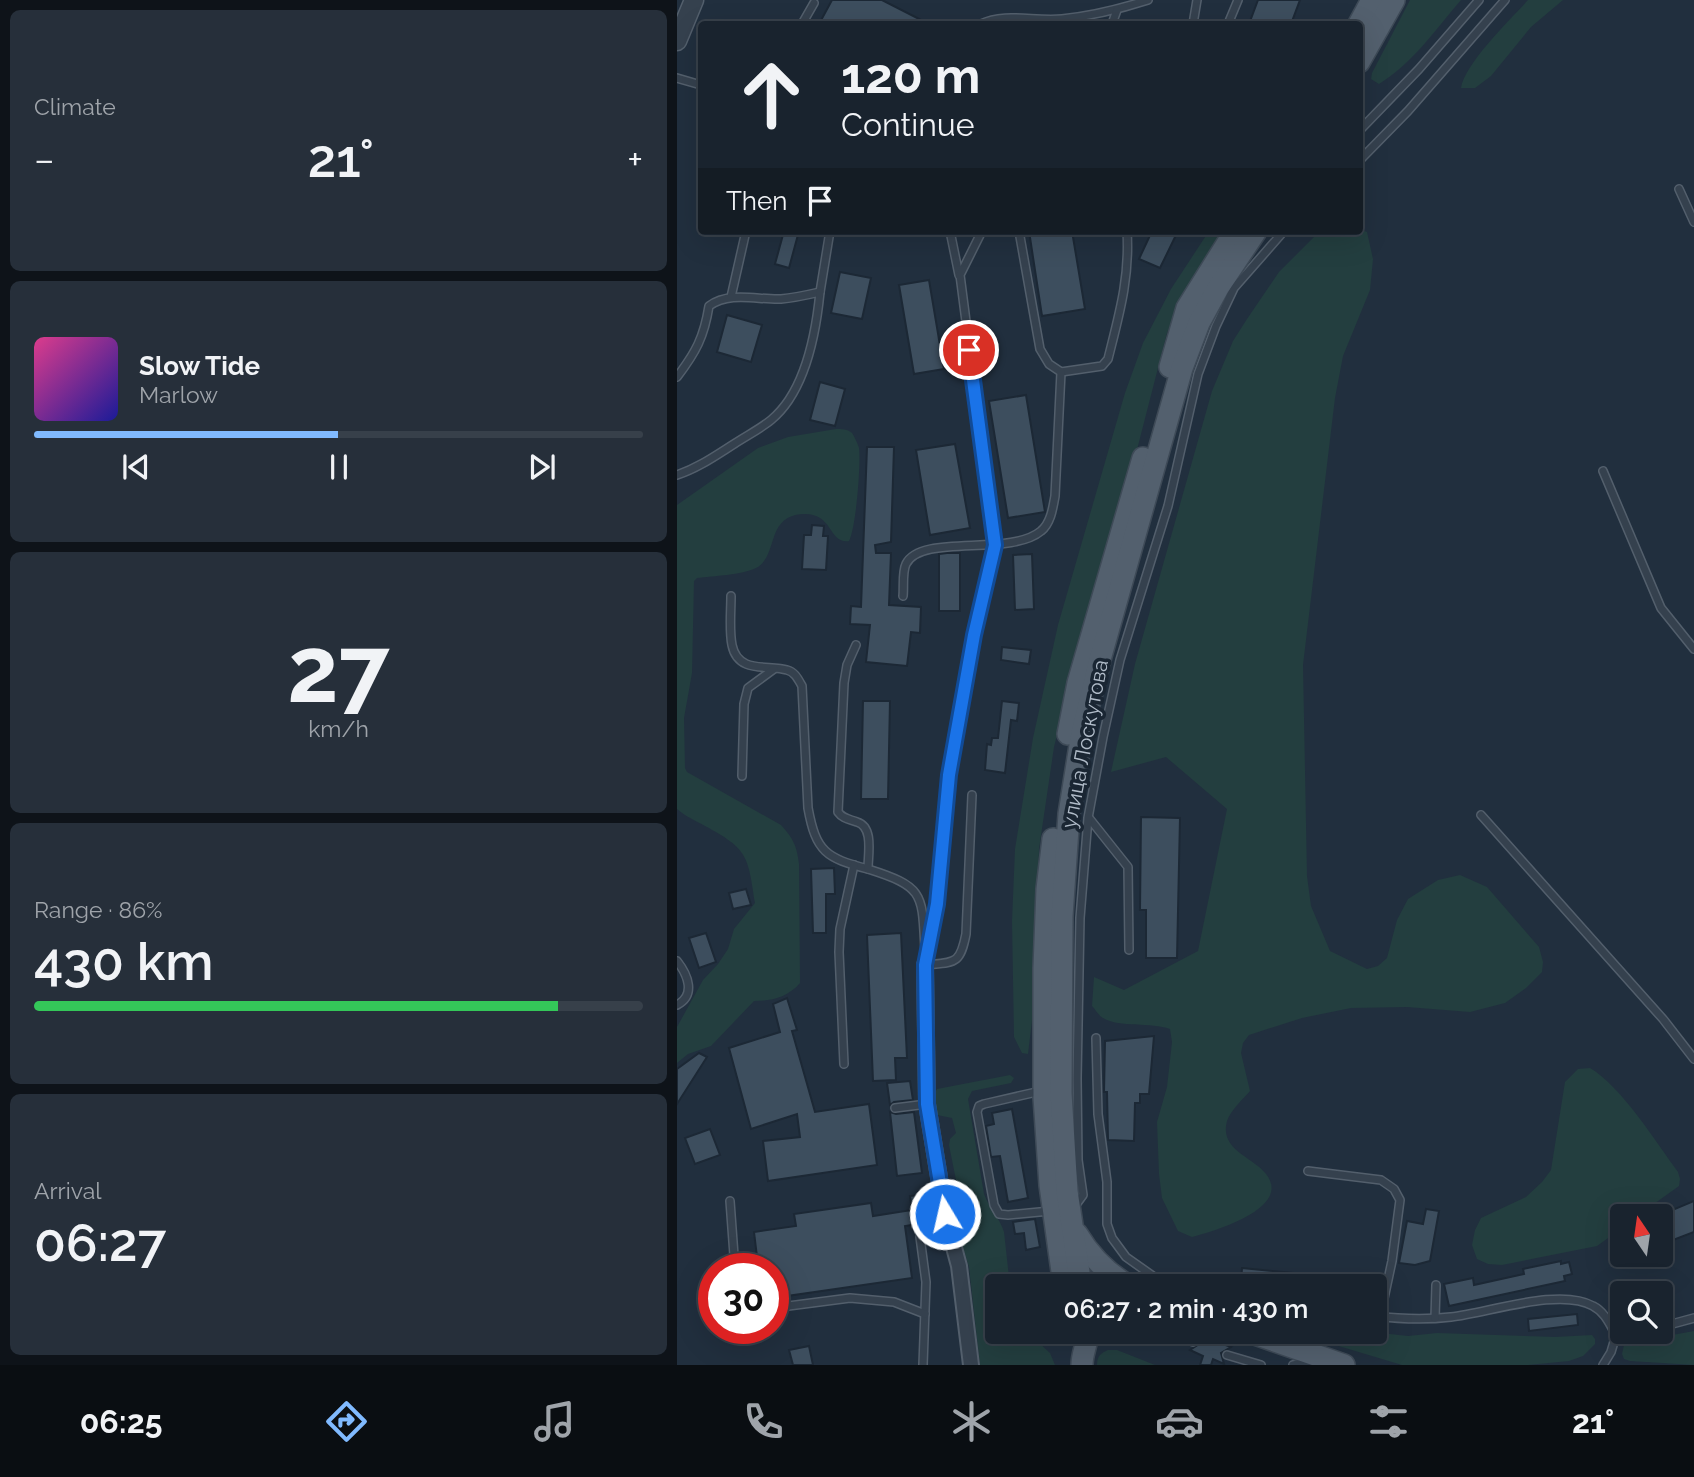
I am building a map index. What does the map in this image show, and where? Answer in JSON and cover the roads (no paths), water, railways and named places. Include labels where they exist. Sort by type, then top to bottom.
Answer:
[{"type":"main road","points":[[1361,21],[1372,0]]},
{"type":"main road","points":[[1363,55],[1393,0]]},
{"type":"main road","name":"улица Лоскутова","points":[[1078,1274],[1065,1215],[1044,1091],[1047,888],[1061,770],[1078,683],[1187,308],[1233,235]]},
{"type":"main road","name":"улица Лоскутова","points":[[1064,1274],[1062,916],[1069,814],[1082,733],[1182,368],[1199,323],[1218,288],[1253,235]]},
{"type":"main road","points":[[1065,1215],[1087,1251],[1111,1274]]},
{"type":"main road","points":[[1283,1344],[1334,1362]]},
{"type":"street","points":[[677,41],[694,0]]},
{"type":"street","points":[[925,965],[927,1104],[945,1214],[959,1266],[970,1365]]},
{"type":"lane","points":[[988,21],[995,18],[1060,19],[1117,10],[1148,0]]},
{"type":"lane","points":[[1194,21],[1197,0]]},
{"type":"lane","points":[[1229,21],[1238,0]]},
{"type":"lane","points":[[1363,127],[1419,69],[1479,0]]},
{"type":"lane","points":[[1363,157],[1409,111],[1505,0]]},
{"type":"lane","points":[[804,21],[813,3]]},
{"type":"lane","points":[[1113,21],[1117,10]]},
{"type":"lane","points":[[677,78],[698,84]]},
{"type":"lane","points":[[1679,189],[1694,222]]},
{"type":"lane","points":[[731,297],[745,235]]},
{"type":"lane","points":[[677,475],[695,470],[770,421],[784,407],[809,356],[829,235]]},
{"type":"lane","points":[[925,965],[937,904],[949,775],[974,635],[995,545],[960,275],[951,235]]},
{"type":"lane","points":[[960,275],[980,235]]},
{"type":"lane","points":[[1020,235],[1040,349],[1049,364],[1061,372],[1102,366],[1108,359],[1124,299],[1127,235]]},
{"type":"lane","points":[[1044,1091],[979,1106],[977,1112],[994,1205],[999,1214],[1065,1215],[1083,1195],[1078,1160],[1077,1079],[1080,918],[1088,818],[1103,737],[1120,660],[1168,506],[1198,374],[1234,288],[1280,235]]},
{"type":"lane","points":[[677,377],[697,348],[705,330],[710,306],[720,299],[783,299],[820,292]]},
{"type":"lane","points":[[903,596],[905,565],[913,555],[928,548],[1020,541],[1042,531],[1052,513],[1056,496],[1061,372]]},
{"type":"lane","points":[[1603,471],[1661,608],[1694,649]]},
{"type":"lane","points":[[731,596],[732,648],[739,658],[755,668],[786,669],[795,674],[802,686],[808,808],[822,850],[829,856],[902,881],[914,890],[923,906],[925,965]]},
{"type":"lane","points":[[856,645],[847,665],[844,683],[838,812],[842,818],[862,823],[868,832],[868,869]]},
{"type":"lane","points":[[742,776],[744,704],[748,688],[775,669]]},
{"type":"lane","points":[[925,965],[955,962],[962,955],[966,934],[972,795]]},
{"type":"lane","points":[[1481,815],[1663,1019],[1694,1059]]},
{"type":"lane","points":[[1088,818],[1128,867],[1129,950]]},
{"type":"lane","points":[[844,1064],[840,929],[854,865]]},
{"type":"lane","points":[[677,961],[689,985],[689,993],[684,1002],[677,1005]]},
{"type":"lane","points":[[1096,1038],[1098,1114],[1107,1182],[1107,1224],[1112,1238],[1126,1257],[1150,1274]]},
{"type":"lane","points":[[895,1108],[927,1104]]},
{"type":"lane","points":[[1308,1171],[1381,1180],[1394,1189],[1400,1200],[1387,1283]]},
{"type":"lane","points":[[730,1201],[734,1253]]},
{"type":"lane","points":[[920,1237],[926,1282],[923,1365]]},
{"type":"lane","points":[[1435,1318],[1436,1285]]},
{"type":"lane","points":[[789,1306],[850,1298],[894,1302],[925,1314]]},
{"type":"lane","points":[[1387,1317],[1452,1317],[1548,1299],[1574,1300],[1592,1305],[1604,1315],[1610,1325]]},
{"type":"lane","points":[[1673,1324],[1694,1318]]},
{"type":"lane","points":[[1603,1365],[1613,1344]]},
{"type":"lane","points":[[1227,1356],[1261,1365]]},
{"type":"lane","points":[[1293,1365],[1334,1362]]}]
